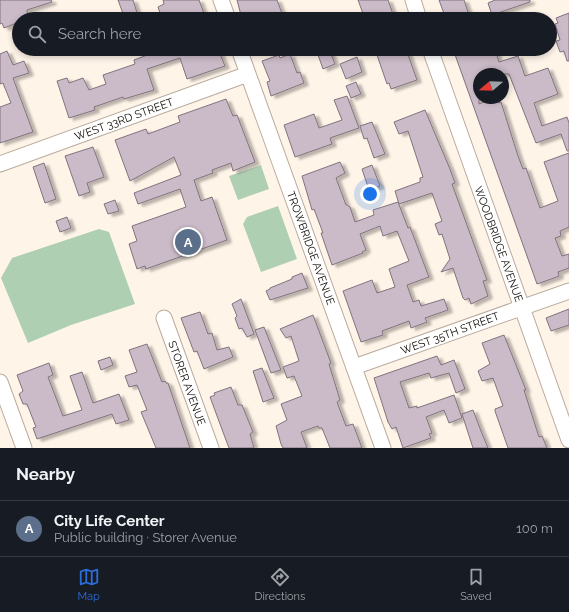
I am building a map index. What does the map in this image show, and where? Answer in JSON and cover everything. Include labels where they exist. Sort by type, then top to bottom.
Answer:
[{"type":"street","points":[[221,0],[225,12]]},
{"type":"street","points":[[413,0],[417,12]]},
{"type":"street","name":"TROWBRIDGE AVENUE","points":[[242,56],[383,448]]},
{"type":"street","name":"WOODBRIDGE AVENUE","points":[[432,56],[569,440]]},
{"type":"street","name":"WEST 33RD STREET","points":[[0,164],[248,74]]},
{"type":"street","name":"WEST 35TH STREET","points":[[354,367],[569,291]]},
{"type":"street","name":"STORER AVENUE","points":[[164,318],[210,448]]},
{"type":"street","points":[[0,382],[24,448]]},
{"type":"green space","points":[[261,165],[269,189],[238,200],[229,176]]},
{"type":"green space","points":[[278,206],[297,259],[261,272],[243,224],[247,217]]},
{"type":"green space","points":[[99,229],[109,232],[135,304],[71,325],[28,343],[1,278],[12,258]]},
{"type":"building","points":[[0,0],[51,0],[52,2],[27,10],[27,12],[12,12],[12,25],[4,28],[2,23],[0,24]]},
{"type":"building","points":[[118,0],[133,0],[137,12],[122,12]]},
{"type":"building","points":[[163,0],[199,0],[203,12],[160,12],[158,7],[164,4]]},
{"type":"building","points":[[237,0],[277,0],[281,12],[240,12]]},
{"type":"building","points":[[358,0],[388,0],[392,12],[362,12]]},
{"type":"building","points":[[439,0],[464,0],[468,12],[443,12]]},
{"type":"building","points":[[495,0],[530,0],[530,2],[501,12],[491,12],[488,3]]},
{"type":"building","points":[[569,13],[569,61],[567,61],[564,51],[560,52],[557,44],[557,41],[560,40],[557,30],[557,18]]},
{"type":"building","points":[[7,51],[13,65],[24,61],[29,73],[13,78],[33,132],[0,143],[0,107],[11,103],[3,83],[0,84],[0,54]]},
{"type":"building","points":[[144,56],[221,56],[225,66],[187,79],[180,58],[147,69],[154,90],[124,99],[123,97],[94,107],[95,110],[69,118],[57,81],[67,78],[69,83],[83,78],[89,90],[106,84],[103,75],[135,64],[134,60]]},
{"type":"building","points":[[276,56],[279,56],[280,58],[291,56],[297,73],[300,72],[304,83],[271,96],[267,82],[270,81],[262,61]]},
{"type":"building","points":[[318,56],[332,56],[335,64],[323,69]]},
{"type":"building","points":[[377,56],[408,56],[417,80],[391,89],[389,83],[387,84]]},
{"type":"building","points":[[456,56],[497,56],[499,62],[518,56],[525,76],[548,68],[558,94],[534,103],[542,126],[567,117],[569,123],[569,151],[567,151],[561,134],[536,143],[509,74],[509,68],[473,68],[473,104],[502,104],[518,156],[523,169],[526,168],[540,208],[558,201],[544,162],[569,153],[569,227],[560,231],[561,236],[555,238],[562,256],[569,254],[569,268],[558,272],[559,276],[537,284]]},
{"type":"building","points":[[357,57],[362,72],[346,79],[340,64]]},
{"type":"building","points":[[356,82],[361,94],[351,98],[346,86]]},
{"type":"building","points":[[347,96],[359,128],[330,138],[332,144],[295,157],[284,125],[314,114],[319,128],[342,120],[334,100]]},
{"type":"building","points":[[226,99],[233,116],[237,115],[255,162],[233,171],[231,163],[212,170],[213,173],[194,180],[201,201],[212,197],[227,240],[146,269],[145,266],[137,269],[129,244],[137,241],[132,226],[186,207],[180,189],[138,204],[134,193],[181,175],[174,157],[130,181],[115,140],[146,129],[148,134],[180,122],[178,116]]},
{"type":"building","points":[[425,110],[450,169],[455,183],[452,184],[487,280],[483,281],[488,296],[471,304],[469,298],[465,300],[463,298],[453,268],[441,272],[450,259],[442,234],[439,235],[435,224],[442,221],[432,193],[399,204],[395,191],[420,182],[420,178],[423,177],[408,131],[399,134],[394,122]]},
{"type":"building","points":[[372,122],[385,154],[374,158],[367,138],[364,139],[360,126]]},
{"type":"building","points":[[93,147],[104,177],[87,183],[90,192],[79,196],[65,156]]},
{"type":"building","points":[[340,162],[345,173],[336,178],[346,205],[350,207],[355,222],[374,215],[373,210],[398,202],[408,228],[410,227],[429,277],[407,285],[413,302],[419,300],[421,306],[444,299],[448,310],[425,318],[427,322],[411,328],[409,321],[382,331],[383,335],[361,342],[343,291],[372,280],[377,293],[395,287],[389,269],[409,261],[397,231],[383,236],[380,226],[360,234],[366,250],[362,252],[363,253],[332,265],[321,233],[323,233],[314,209],[312,210],[302,176]]},
{"type":"building","points":[[44,163],[56,199],[45,203],[33,167]]},
{"type":"building","points":[[372,165],[380,186],[369,190],[362,169]]},
{"type":"building","points":[[115,200],[119,211],[108,214],[104,204]]},
{"type":"building","points":[[67,217],[71,228],[60,232],[56,221]]},
{"type":"building","points":[[302,273],[308,288],[270,300],[266,291]]},
{"type":"building","points":[[241,299],[254,334],[247,337],[242,328],[239,329],[235,318],[237,316],[232,304]]},
{"type":"building","points":[[569,309],[569,325],[551,331],[546,318]]},
{"type":"building","points":[[200,312],[208,334],[212,333],[217,350],[229,347],[233,357],[204,369],[197,351],[194,352],[181,318]]},
{"type":"building","points":[[313,315],[331,363],[329,364],[340,400],[337,402],[346,426],[353,424],[362,448],[330,448],[322,428],[319,428],[318,426],[301,432],[307,448],[283,448],[281,444],[276,426],[287,420],[281,404],[302,396],[294,376],[287,378],[283,367],[299,361],[291,336],[286,338],[280,329]]},
{"type":"building","points":[[264,327],[281,370],[271,373],[255,330]]},
{"type":"building","points":[[504,335],[526,390],[524,390],[539,437],[542,436],[547,448],[508,448],[495,411],[495,409],[503,406],[493,378],[482,381],[478,371],[490,364],[482,343]]},
{"type":"building","points":[[147,344],[162,382],[165,381],[168,383],[190,448],[156,448],[141,412],[147,410],[137,385],[129,387],[125,376],[137,372],[129,350]]},
{"type":"building","points":[[437,356],[441,365],[454,360],[465,389],[456,393],[449,373],[431,378],[429,373],[400,382],[409,408],[417,406],[417,408],[454,395],[462,418],[449,423],[444,410],[426,417],[432,433],[429,434],[431,438],[403,448],[396,427],[392,429],[388,422],[374,378]]},
{"type":"building","points":[[110,357],[113,365],[101,370],[98,361]]},
{"type":"building","points":[[49,363],[53,375],[48,377],[63,416],[82,410],[70,376],[82,372],[93,403],[119,394],[129,420],[116,424],[112,414],[37,439],[33,428],[36,427],[27,404],[23,404],[19,394],[23,391],[17,375]]},
{"type":"building","points":[[262,368],[274,398],[263,402],[253,371]]},
{"type":"building","points":[[231,387],[238,405],[242,405],[253,432],[250,434],[254,448],[229,448],[210,397],[215,395],[214,393]]},
{"type":"building","points":[[473,410],[488,448],[473,448],[462,414]]},
{"type":"place","name":"City Life Center","points":[[188,242]]}]
